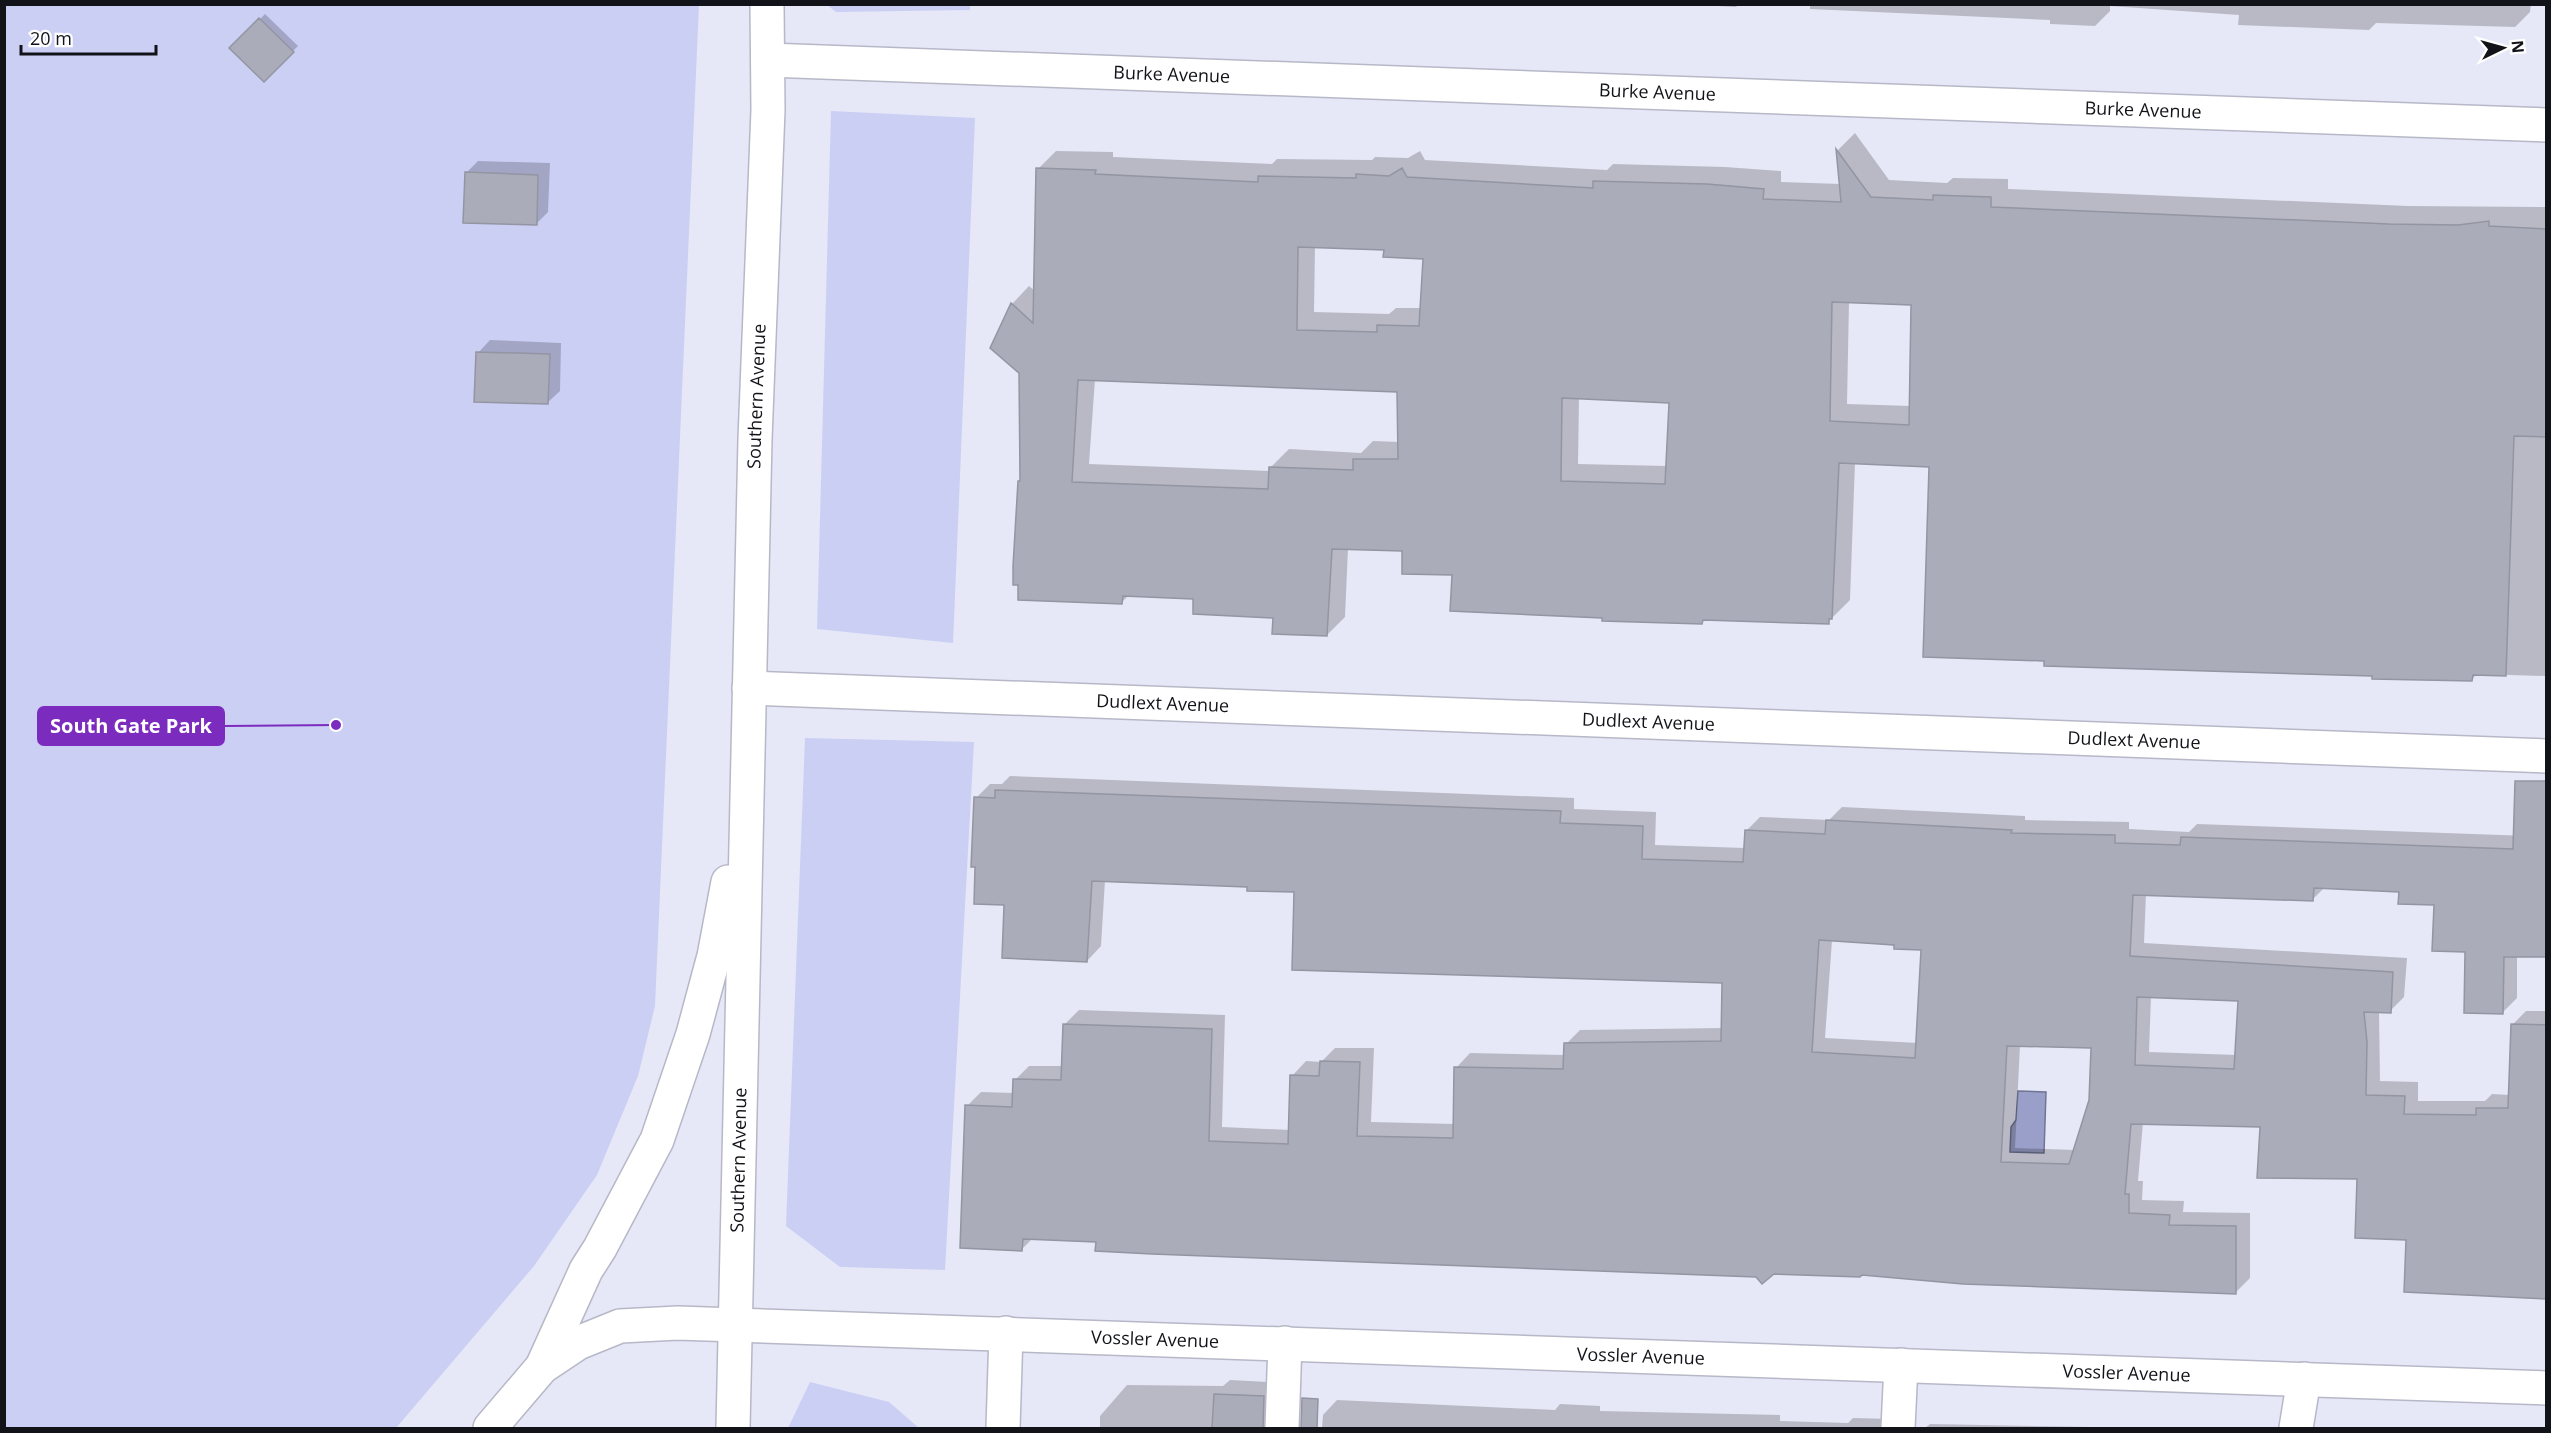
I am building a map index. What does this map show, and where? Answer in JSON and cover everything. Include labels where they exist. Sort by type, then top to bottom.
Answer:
[{"type":"street","name":"Southern Avenue","points":[[490,1428],[542,1367],[578,1343],[620,1326],[668,1323],[736,1324],[746,789],[768,60],[767,4]]},
{"type":"street","name":"Burke Avenue","points":[[768,60],[2547,125]]},
{"type":"street","name":"Dudlext Avenue","points":[[749,688],[2547,756]]},
{"type":"street","name":"Southern Avenue","points":[[542,1367],[586,1270],[657,1140],[693,1034],[714,956],[746,789]]},
{"type":"street","name":"Vossler Avenue","points":[[736,1324],[2547,1388]]},
{"type":"street","points":[[733,1428],[736,1324]]},
{"type":"street","points":[[1002,1428],[1005,1333]]},
{"type":"street","points":[[1282,1428],[1285,1343]]},
{"type":"street","points":[[1898,1428],[1901,1365]]},
{"type":"street","points":[[2296,1428],[2304,1379]]},
{"type":"shaded area","points":[[970,4],[970,10],[836,12],[827,5]]},
{"type":"shaded area","points":[[5,5],[699,5],[655,1006],[638,1076],[597,1175],[534,1266],[396,1428],[5,1428]]},
{"type":"shaded area","points":[[831,111],[975,118],[953,643],[817,629]]},
{"type":"shaded area","points":[[805,738],[974,742],[945,1270],[840,1267],[786,1226]]},
{"type":"shaded area","points":[[2018,1091],[2046,1092],[2044,1153],[2010,1152],[2011,1127],[2016,1120]]},
{"type":"shaded area","points":[[810,1382],[889,1402],[919,1428],[788,1428]]},
{"type":"building","points":[[259,18],[294,52],[264,82],[229,48]]},
{"type":"building","points":[[1836,149],[1871,197],[1933,200],[1933,195],[1991,197],[1991,207],[2389,224],[2458,225],[2489,221],[2489,226],[2547,229],[2547,437],[2514,436],[2506,676],[2473,675],[2472,681],[2372,679],[2372,676],[2044,666],[2044,661],[1923,657],[1929,467],[1839,463],[1832,619],[1829,619],[1829,624],[1703,620],[1702,624],[1602,621],[1602,618],[1450,611],[1452,575],[1402,574],[1402,551],[1332,549],[1327,636],[1272,634],[1273,618],[1193,614],[1193,599],[1123,596],[1122,604],[1018,600],[1018,585],[1013,585],[1013,566],[1018,481],[1020,481],[1019,373],[990,348],[1011,303],[1033,323],[1036,168],[1096,170],[1095,174],[1258,182],[1258,176],[1356,178],[1356,174],[1389,176],[1402,168],[1407,177],[1593,188],[1593,181],[1707,184],[1764,189],[1763,199],[1841,202]],"holes":[[[1298,247],[1384,250],[1383,257],[1423,259],[1419,326],[1377,325],[1377,332],[1297,330]],[[1832,302],[1911,305],[1909,425],[1830,421]],[[1078,380],[1397,392],[1398,459],[1353,459],[1353,470],[1269,467],[1268,489],[1072,482]],[[1562,398],[1669,403],[1665,484],[1561,481]]]},
{"type":"building","points":[[465,172],[538,175],[537,225],[463,223]]},
{"type":"building","points":[[476,352],[550,354],[548,404],[474,402]]},
{"type":"building","points":[[2515,781],[2547,781],[2547,957],[2504,957],[2503,1014],[2464,1013],[2465,952],[2432,951],[2434,905],[2398,904],[2399,892],[2314,888],[2313,901],[2133,895],[2130,956],[2393,972],[2391,1013],[2364,1012],[2367,1042],[2366,1095],[2405,1096],[2404,1114],[2476,1115],[2476,1108],[2508,1108],[2511,1024],[2547,1025],[2547,1299],[2404,1292],[2406,1240],[2355,1238],[2357,1179],[2257,1178],[2260,1127],[2131,1124],[2125,1194],[2129,1194],[2129,1213],[2170,1215],[2169,1225],[2236,1226],[2236,1294],[1963,1284],[1862,1275],[1860,1277],[1774,1274],[1762,1284],[1756,1277],[1095,1251],[1096,1242],[1023,1239],[1022,1251],[960,1248],[965,1105],[1012,1107],[1013,1079],[1061,1080],[1063,1024],[1212,1029],[1209,1141],[1288,1144],[1290,1075],[1319,1076],[1320,1061],[1360,1062],[1357,1136],[1453,1138],[1454,1067],[1563,1069],[1564,1043],[1721,1041],[1722,983],[1292,970],[1294,892],[1247,891],[1247,887],[1092,881],[1087,962],[1002,958],[1004,905],[974,904],[975,867],[971,867],[974,797],[995,798],[995,790],[1561,811],[1560,823],[1643,826],[1642,859],[1743,862],[1745,830],[1825,834],[1826,820],[2012,830],[2011,833],[2115,835],[2115,843],[2180,845],[2181,837],[2513,849]],"holes":[[[1819,940],[1894,945],[1894,949],[1921,950],[1915,1058],[1812,1052]],[[2137,997],[2238,1001],[2234,1069],[2135,1065]],[[2007,1046],[2091,1048],[2089,1100],[2069,1164],[2001,1162]]]},
{"type":"building","points":[[1214,1394],[1264,1396],[1263,1428],[1212,1428]]},
{"type":"building","points":[[1302,1398],[1318,1399],[1317,1428],[1301,1428]]},
{"type":"place","name":"South Gate Park","points":[[336,725]]}]
